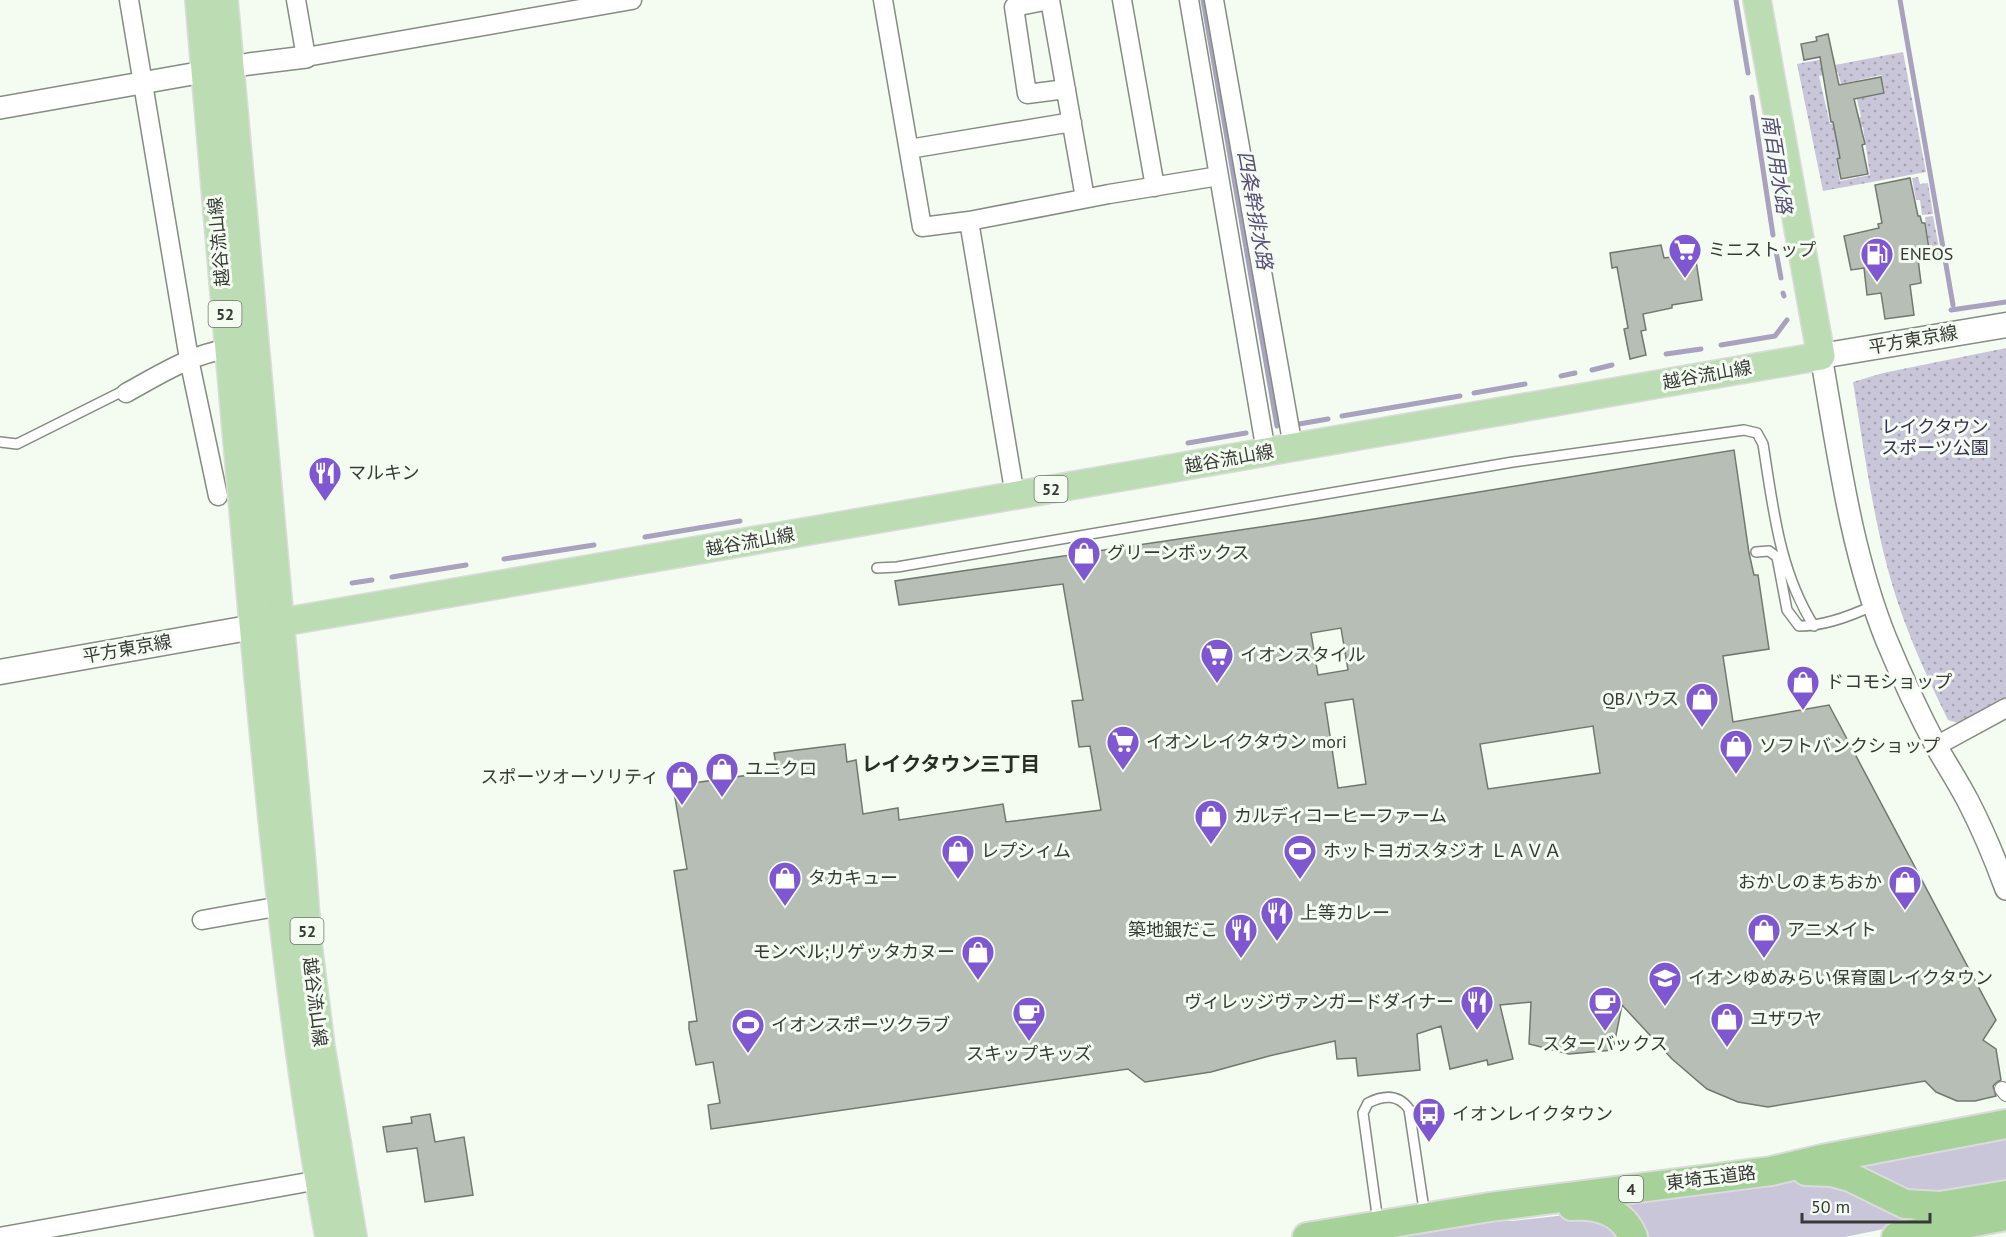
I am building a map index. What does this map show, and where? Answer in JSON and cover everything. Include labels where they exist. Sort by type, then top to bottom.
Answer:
[{"type":"highway","name":"東埼玉道路","points":[[1307,1237],[1490,1207],[1771,1170],[2006,1124]]},
{"type":"highway","name":"4","points":[[1771,1170],[1832,1172],[1869,1185],[1905,1204],[1921,1206],[1940,1206],[2006,1195]]},
{"type":"highway","name":"4","points":[[1490,1207],[1506,1211],[1597,1207],[1617,1216],[1625,1223],[1633,1237]]},
{"type":"highway","points":[[1896,1237],[2006,1216]]},
{"type":"main road","name":"越谷流山線","points":[[199,0],[218,70],[280,622],[308,944],[327,1089],[353,1237]]},
{"type":"main road","name":"越谷流山線","points":[[224,0],[218,70],[228,349],[281,906],[299,1056],[329,1237]]},
{"type":"main road","points":[[1757,0],[1821,356]]},
{"type":"main road","name":"平方東京線","points":[[1821,356],[2006,325]]},
{"type":"main road","name":"越谷流山線","points":[[254,627],[1821,356]]},
{"type":"main road","name":"平方東京線","points":[[0,672],[254,627]]},
{"type":"street","points":[[129,0],[189,359],[218,496]]},
{"type":"street","points":[[296,0],[306,57]]},
{"type":"street","points":[[0,108],[632,0]]},
{"type":"street","points":[[883,0],[922,227],[969,221],[1085,198],[1219,176]]},
{"type":"street","points":[[1066,89],[1027,94],[1014,7],[1050,0],[1072,122],[1085,198]]},
{"type":"street","points":[[1122,0],[1155,187]]},
{"type":"street","points":[[1189,0],[1266,452]]},
{"type":"street","points":[[1214,0],[1293,447]]},
{"type":"street","points":[[909,149],[1072,122]]},
{"type":"street","points":[[969,221],[1015,496]]},
{"type":"street","points":[[126,393],[189,359],[209,352],[228,349]]},
{"type":"street","points":[[1821,356],[1846,498],[1874,605],[1886,639],[1913,700],[1968,801],[2006,889]]},
{"type":"street","points":[[1936,746],[2006,708]]},
{"type":"street","points":[[202,920],[281,906]]},
{"type":"street","points":[[0,1237],[319,1180]]},
{"type":"lane","points":[[0,442],[17,444],[123,390],[126,393]]},
{"type":"lane","points":[[877,568],[897,567],[1513,462],[1744,430],[1757,433],[1762,444],[1780,545],[1790,581],[1801,606],[1814,626]]},
{"type":"lane","points":[[1755,552],[1768,551],[1777,557],[1787,610],[1799,626],[1814,626],[1852,615],[1874,605]]},
{"type":"lane","points":[[1379,1225],[1363,1113],[1368,1102],[1388,1096],[1404,1102],[1409,1109],[1425,1217]]},
{"type":"green space","points":[[1903,52],[1926,172],[1823,191],[1797,64],[1834,57],[1835,65]],"holes":[[[1838,72],[1841,84],[1881,75],[1885,92],[1857,99],[1861,117],[1830,124],[1819,76]],[[1863,127],[1870,175],[1840,181],[1836,159],[1840,158],[1835,132]]]},
{"type":"green space","points":[[1918,177],[1920,184],[1928,183],[1933,214],[1922,215],[1920,200],[1916,200],[1912,178]]},
{"type":"green space","points":[[1933,216],[1941,259],[1921,262],[1920,252],[1930,250],[1925,217]]},
{"type":"green space","name":"レイクタウン スポーツ公園","points":[[2006,348],[2006,698],[1958,723],[1948,720],[1899,606],[1883,552],[1853,382],[1883,373]]},
{"type":"green space","points":[[2006,1132],[2006,1186],[1916,1195],[1848,1162]]},
{"type":"green space","points":[[1821,1177],[1952,1215],[1845,1237],[1645,1237],[1636,1217],[1621,1200]]},
{"type":"green space","points":[[1583,1213],[1605,1217],[1623,1237],[1371,1237],[1471,1220],[1512,1221]]},
{"type":"building","points":[[1828,34],[1839,85],[1881,77],[1884,93],[1854,99],[1865,144],[1862,145],[1868,174],[1841,179],[1837,159],[1840,158],[1833,122],[1831,122],[1820,57],[1804,60],[1801,44],[1817,41],[1816,37]]},
{"type":"building","points":[[1910,178],[1918,216],[1922,223],[1925,223],[1929,249],[1917,251],[1921,283],[1910,285],[1914,315],[1885,319],[1881,293],[1867,295],[1864,268],[1851,270],[1844,236],[1879,228],[1878,224],[1882,223],[1875,185]]},
{"type":"building","points":[[1661,245],[1664,258],[1695,254],[1702,300],[1672,305],[1672,308],[1643,314],[1646,330],[1641,331],[1646,355],[1630,359],[1624,329],[1628,328],[1617,267],[1612,268],[1610,253]]},
{"type":"building","points":[[1734,450],[1749,553],[1754,575],[1758,575],[1769,649],[1723,656],[1733,722],[1829,705],[1996,1020],[1983,1040],[1996,1049],[2001,1080],[1993,1086],[1996,1096],[1975,1101],[1957,1101],[1936,1092],[1925,1081],[1768,1107],[1738,1102],[1707,1089],[1672,1059],[1622,1005],[1613,1050],[1569,1054],[1529,1044],[1531,1002],[1500,1005],[1513,1059],[1488,1065],[1487,1060],[1450,1069],[1441,1026],[1417,1034],[1420,1070],[1358,1076],[1356,1058],[1337,1059],[1335,1041],[1211,1072],[1145,1082],[1128,1069],[711,1129],[708,1105],[720,1103],[713,1062],[696,1065],[689,1029],[689,1022],[697,1021],[674,871],[687,869],[673,786],[777,771],[774,753],[845,744],[847,762],[856,760],[863,814],[898,808],[899,820],[1003,804],[1006,822],[1101,810],[1090,746],[1079,747],[1072,701],[1083,700],[1063,584],[899,605],[895,581],[1314,519]],"holes":[[[1341,628],[1348,670],[1318,675],[1311,633]],[[1353,699],[1366,784],[1338,788],[1325,703]],[[1593,726],[1600,773],[1488,789],[1480,744]]]},
{"type":"building","points":[[430,1114],[435,1142],[464,1137],[473,1195],[425,1202],[417,1148],[387,1152],[383,1127],[412,1123],[411,1117]]},
{"type":"waterway","name":"四条幹排水路","points":[[1203,0],[1277,426]]},
{"type":"waterway","name":"南百用水路","points":[[1736,0],[1748,73]]},
{"type":"waterway","points":[[1900,0],[1953,305]]},
{"type":"waterway","name":"南百用水路","points":[[1752,97],[1773,235]]},
{"type":"waterway","name":"南百用水路","points":[[1776,251],[1781,278]]},
{"type":"waterway","points":[[1951,310],[2006,302]]},
{"type":"waterway","points":[[1721,345],[1775,336],[1787,320]]},
{"type":"waterway","points":[[1666,354],[1701,349]]},
{"type":"waterway","points":[[1592,370],[1612,365]]},
{"type":"waterway","points":[[1561,376],[1575,373]]},
{"type":"waterway","points":[[1474,393],[1525,384]]},
{"type":"waterway","points":[[1342,416],[1460,396]]},
{"type":"waterway","points":[[1299,424],[1328,419]]},
{"type":"waterway","points":[[1188,443],[1246,433]]},
{"type":"waterway","points":[[645,537],[740,521]]},
{"type":"waterway","points":[[504,559],[594,545]]},
{"type":"waterway","points":[[392,577],[466,565]]},
{"type":"waterway","points":[[352,583],[372,580]]},
{"type":"place","name":"ミニストップ","points":[[1685,279]]},
{"type":"place","name":"ENEOS","points":[[1877,283]]},
{"type":"place","name":"マルキン","points":[[325,502]]},
{"type":"place","name":"グリーンボックス","points":[[1084,582]]},
{"type":"place","name":"イオンスタイル","points":[[1217,684]]},
{"type":"place","name":"ドコモショップ","points":[[1803,711]]},
{"type":"place","name":"QBハウス","points":[[1702,728]]},
{"type":"place","name":"イオンレイクタウン mori","points":[[1123,771]]},
{"type":"place","name":"ソフトバンクショップ","points":[[1736,775]]},
{"type":"place","name":"ユニクロ","points":[[722,798]]},
{"type":"place","name":"スポーツオーソリティ","points":[[682,806]]},
{"type":"place","name":"カルディコーヒーファーム","points":[[1211,845]]},
{"type":"place","name":"レプシィム","points":[[958,880]]},
{"type":"place","name":"ホットヨガスタジオ ＬＡＶＡ","points":[[1300,880]]},
{"type":"place","name":"タカキュー","points":[[785,907]]},
{"type":"place","name":"おかしのまちおか","points":[[1905,911]]},
{"type":"place","name":"上等カレー","points":[[1277,942]]},
{"type":"place","name":"築地銀だこ","points":[[1241,959]]},
{"type":"place","name":"アニメイト","points":[[1764,959]]},
{"type":"place","name":"モンベル;リゲッタカヌー","points":[[978,981]]},
{"type":"place","name":"イオンゆめみらい保育園レイクタウン","points":[[1665,1007]]},
{"type":"place","name":"ヴィレッジヴァンガードダイナー","points":[[1477,1031]]},
{"type":"place","name":"スターバックス","points":[[1605,1032]]},
{"type":"place","name":"スキップキッズ","points":[[1029,1042]]},
{"type":"place","name":"ユザワヤ","points":[[1727,1048]]},
{"type":"place","name":"イオンスポーツクラブ","points":[[748,1054]]},
{"type":"place","name":"イオンレイクタウン","points":[[1429,1143]]},
{"type":"district","name":"レイクタウン三丁目","points":[[951,764]]}]
